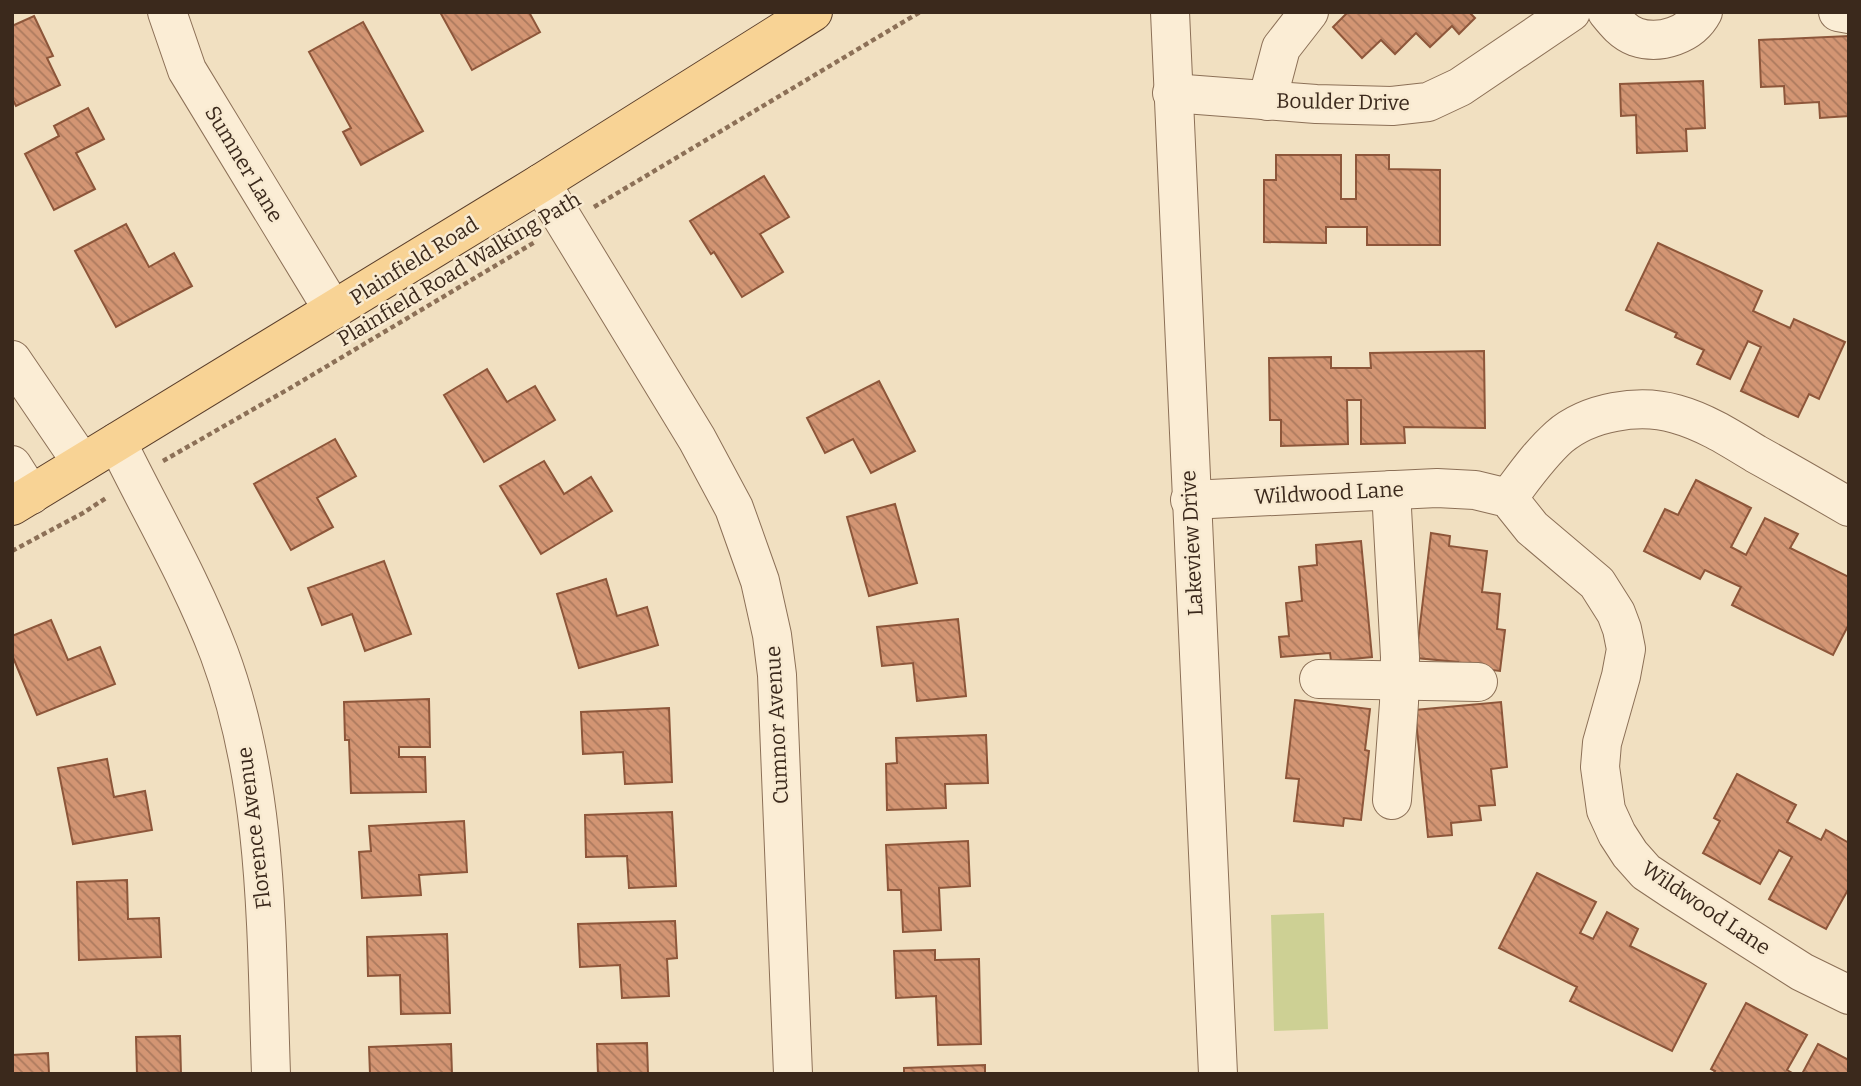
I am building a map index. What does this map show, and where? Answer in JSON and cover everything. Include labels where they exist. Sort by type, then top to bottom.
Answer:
[{"type":"main road","name":"Plainfield Road","points":[[18,489],[82,463],[117,442],[541,183],[813,12]]},
{"type":"street","name":"Sumner Lane","points":[[167,12],[187,71],[333,310]]},
{"type":"street","name":"Lakeview Drive","points":[[1170,12],[1218,1074]]},
{"type":"street","points":[[1267,101],[1281,48],[1309,12]]},
{"type":"street","name":"Boulder Drive","points":[[1172,93],[1267,101],[1392,106],[1428,102],[1460,87],[1571,12]]},
{"type":"street","points":[[1607,12],[1619,27],[1635,37],[1654,40],[1672,37],[1688,29],[1703,12]]},
{"type":"street","points":[[1839,12],[1849,14]]},
{"type":"street","name":"Cumnor Avenue","points":[[541,183],[704,450],[734,508],[760,580],[772,635],[777,675],[793,1074]]},
{"type":"street","points":[[12,360],[82,463]]},
{"type":"street","points":[[1508,498],[1537,460],[1561,436],[1584,422],[1616,412],[1645,410],[1673,413],[1706,425],[1849,507]]},
{"type":"street","name":"Florence Avenue","points":[[117,442],[195,594],[239,716],[253,784],[263,869],[271,1074]]},
{"type":"street","name":"Wildwood Lane","points":[[1190,500],[1437,488],[1475,490],[1508,498],[1532,528],[1597,583],[1616,613],[1622,629],[1626,649],[1602,744],[1600,767],[1606,810],[1617,835],[1646,872],[1802,972],[1849,995]]},
{"type":"street","points":[[1391,490],[1400,681],[1392,800]]},
{"type":"street","points":[[1320,679],[1478,682]]},
{"type":"path","name":"Plainfield Road Walking Path","points":[[12,551],[83,513],[135,478],[920,12]]},
{"type":"green space","points":[[1324,913],[1328,1029],[1274,1031],[1271,915]]},
{"type":"building","points":[[440,12],[529,12],[540,32],[472,70]]},
{"type":"building","points":[[1348,12],[1469,12],[1475,18],[1459,34],[1452,26],[1430,47],[1416,33],[1395,54],[1381,40],[1362,58],[1333,27]]},
{"type":"building","points":[[34,16],[53,56],[47,58],[60,85],[16,106],[12,98],[12,26]]},
{"type":"building","points":[[363,22],[423,131],[361,165],[343,132],[351,128],[309,52]]},
{"type":"building","points":[[1849,36],[1849,116],[1820,118],[1819,102],[1785,104],[1784,86],[1761,87],[1759,40]]},
{"type":"building","points":[[1703,81],[1705,128],[1686,129],[1687,151],[1637,153],[1636,115],[1621,116],[1620,84]]},
{"type":"building","points":[[88,108],[104,139],[76,153],[95,189],[54,210],[25,154],[59,136],[54,126]]},
{"type":"building","points":[[1276,155],[1341,155],[1341,199],[1356,199],[1356,155],[1389,155],[1389,169],[1440,170],[1440,245],[1367,245],[1367,227],[1326,227],[1326,243],[1264,242],[1264,180],[1276,180]]},
{"type":"building","points":[[764,176],[789,217],[760,234],[783,272],[742,297],[714,252],[711,254],[690,221]]},
{"type":"building","points":[[126,224],[149,267],[174,253],[192,286],[116,327],[75,251]]},
{"type":"building","points":[[1658,243],[1762,291],[1753,311],[1790,328],[1794,319],[1845,342],[1819,399],[1809,394],[1798,417],[1741,391],[1761,347],[1748,341],[1730,379],[1697,364],[1704,350],[1675,337],[1677,333],[1626,310]]},
{"type":"building","points":[[1484,351],[1485,428],[1404,427],[1405,443],[1361,444],[1361,400],[1347,400],[1348,444],[1281,446],[1281,420],[1270,420],[1269,358],[1331,357],[1331,368],[1371,368],[1370,353]]},
{"type":"building","points":[[487,369],[507,402],[535,386],[555,420],[484,462],[444,395]]},
{"type":"building","points":[[879,381],[915,451],[871,473],[853,439],[825,453],[807,418]]},
{"type":"building","points":[[335,439],[356,476],[317,498],[333,527],[291,550],[254,484]]},
{"type":"building","points":[[544,461],[564,494],[591,477],[612,511],[541,554],[500,486]]},
{"type":"building","points":[[1696,480],[1751,508],[1731,547],[1746,555],[1765,518],[1798,534],[1790,548],[1849,577],[1849,624],[1833,655],[1732,605],[1741,587],[1705,570],[1700,579],[1644,551],[1665,509],[1678,515]]},
{"type":"building","points":[[895,504],[917,583],[869,596],[847,517]]},
{"type":"building","points":[[1431,533],[1450,536],[1449,546],[1487,551],[1482,592],[1500,594],[1497,629],[1505,630],[1500,671],[1458,666],[1458,662],[1416,658]]},
{"type":"building","points":[[1361,541],[1372,657],[1331,661],[1330,653],[1281,657],[1279,637],[1289,636],[1286,603],[1302,601],[1299,567],[1317,565],[1316,545]]},
{"type":"building","points":[[384,561],[411,634],[365,651],[352,614],[322,625],[308,588]]},
{"type":"building","points":[[606,579],[617,616],[647,607],[658,645],[579,668],[557,594]]},
{"type":"building","points":[[958,619],[966,696],[917,701],[913,663],[882,666],[877,627]]},
{"type":"building","points":[[51,620],[68,660],[100,647],[115,684],[37,715],[12,655],[12,636]]},
{"type":"building","points":[[429,699],[430,747],[399,747],[399,757],[425,757],[426,792],[351,793],[344,702]]},
{"type":"building","points":[[1295,700],[1370,709],[1365,750],[1369,751],[1361,820],[1344,818],[1343,826],[1294,821],[1299,779],[1286,778]]},
{"type":"building","points":[[1501,702],[1507,767],[1491,769],[1495,805],[1479,806],[1481,820],[1451,823],[1452,835],[1428,837],[1415,710]]},
{"type":"building","points":[[669,708],[672,782],[625,784],[623,752],[583,754],[581,712]]},
{"type":"building","points":[[986,735],[988,783],[945,784],[946,808],[887,810],[886,764],[897,763],[896,738]]},
{"type":"building","points":[[107,759],[114,797],[145,791],[152,830],[73,844],[58,768]]},
{"type":"building","points":[[1737,774],[1796,805],[1787,822],[1821,840],[1826,830],[1849,843],[1849,888],[1826,929],[1769,899],[1792,857],[1779,850],[1760,884],[1703,853],[1720,821],[1714,818]]},
{"type":"building","points":[[672,812],[676,886],[629,888],[627,856],[586,857],[585,815]]},
{"type":"building","points":[[464,821],[467,872],[419,875],[421,895],[362,898],[359,852],[371,851],[369,826]]},
{"type":"building","points":[[968,841],[970,886],[939,888],[941,930],[903,932],[901,890],[888,890],[886,845]]},
{"type":"building","points":[[1537,873],[1596,902],[1580,933],[1593,939],[1607,912],[1638,929],[1630,946],[1706,984],[1672,1051],[1570,1001],[1577,987],[1499,948]]},
{"type":"building","points":[[127,880],[128,919],[159,918],[161,957],[79,960],[77,882]]},
{"type":"building","points":[[675,921],[677,958],[667,959],[669,996],[622,998],[620,965],[580,967],[578,924]]},
{"type":"building","points":[[447,934],[450,1013],[401,1014],[400,975],[368,976],[367,937]]},
{"type":"building","points":[[935,950],[935,960],[979,959],[981,1044],[938,1045],[936,996],[896,998],[894,951]]},
{"type":"building","points":[[1746,1003],[1807,1035],[1787,1070],[1794,1074],[1713,1074],[1715,1071],[1711,1069]]},
{"type":"building","points":[[180,1036],[181,1074],[137,1074],[136,1037]]},
{"type":"building","points":[[647,1043],[648,1074],[598,1074],[597,1044]]},
{"type":"building","points":[[451,1044],[452,1074],[370,1074],[369,1047]]},
{"type":"building","points":[[1818,1044],[1849,1060],[1849,1074],[1802,1074]]},
{"type":"building","points":[[48,1053],[49,1074],[12,1074],[12,1055]]},
{"type":"building","points":[[985,1065],[985,1074],[904,1074],[904,1068]]}]
